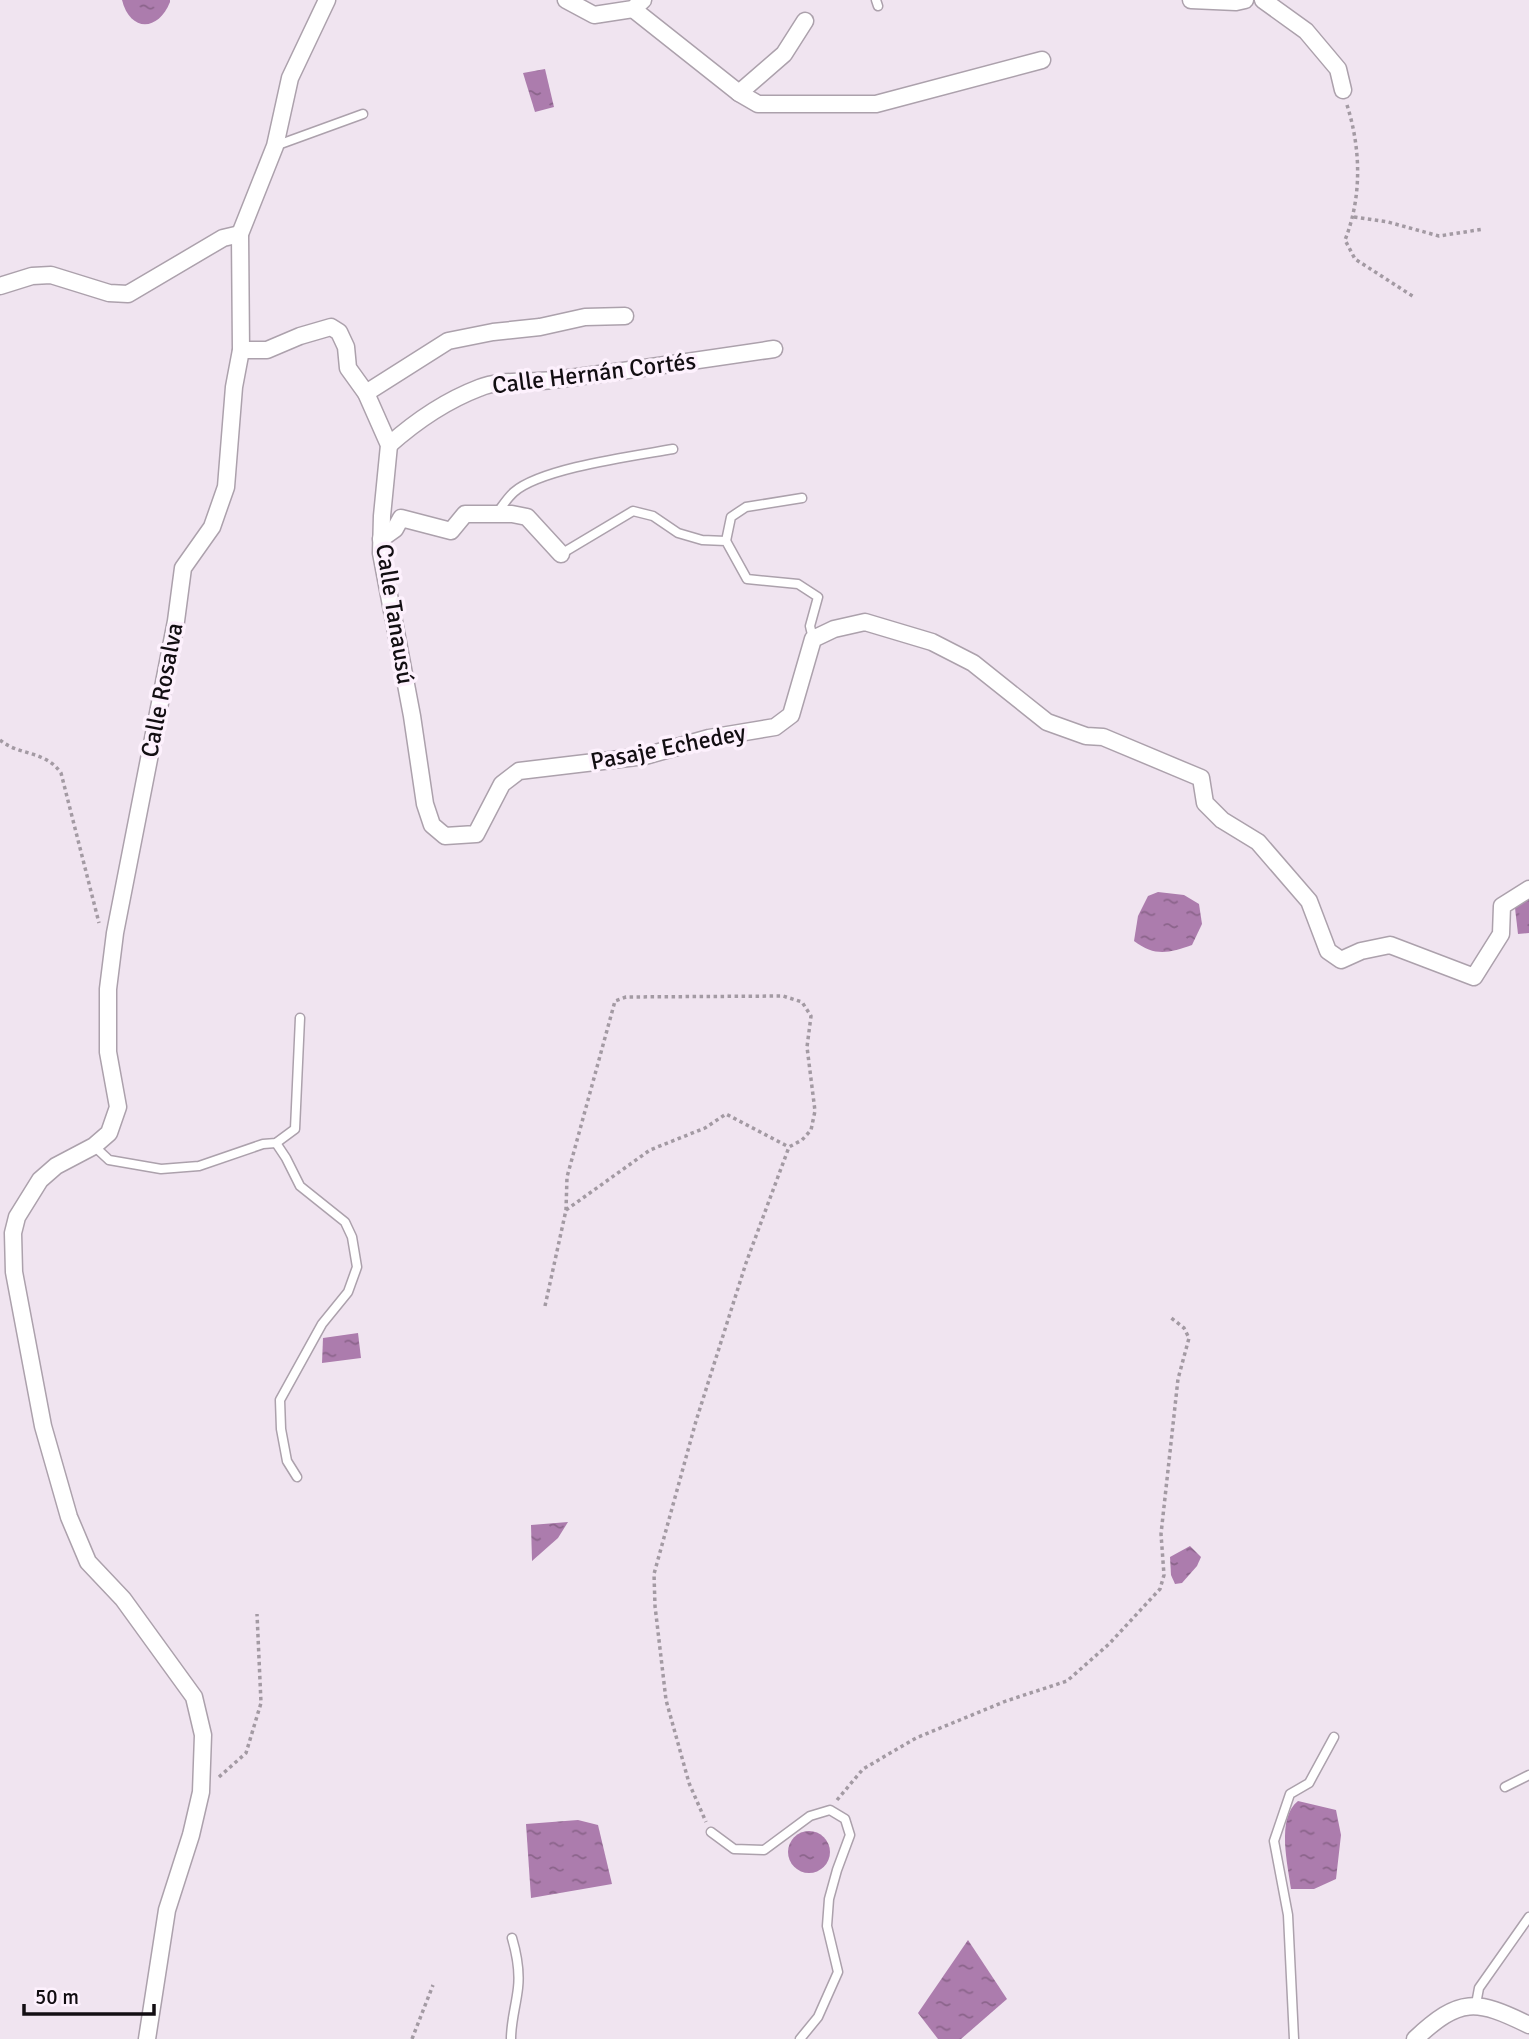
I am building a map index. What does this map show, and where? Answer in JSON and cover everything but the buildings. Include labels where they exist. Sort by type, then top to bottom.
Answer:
[{"type":"street","points":[[0,286],[32,276],[51,275],[109,293],[128,294],[223,238],[240,234],[275,146],[290,78],[327,0]]},
{"type":"street","points":[[566,0],[594,15],[638,5],[739,93],[758,104],[876,104],[1042,60]]},
{"type":"street","points":[[1191,0],[1245,0]]},
{"type":"street","points":[[1264,0],[1306,31],[1338,69],[1343,90]]},
{"type":"street","points":[[739,93],[784,54],[805,21]]},
{"type":"street","name":"Calle Rosalva","points":[[94,1146],[110,1133],[118,1107],[108,1052],[108,989],[115,933],[176,621],[183,568],[212,527],[226,487],[234,387],[241,351],[240,234]]},
{"type":"street","points":[[366,393],[447,341],[540,327],[585,317],[625,316]]},
{"type":"street","name":"Calle Tanausú","points":[[241,351],[267,350],[331,327],[339,332],[346,347],[348,368],[366,393],[389,445],[381,553],[412,716],[425,804],[432,825],[445,836],[476,834],[502,783],[519,771]]},
{"type":"street","name":"Calle Hernán Cortés","points":[[389,445],[412,425],[445,404],[481,387],[774,349]]},
{"type":"street","points":[[381,539],[395,529],[401,518],[451,531],[465,513],[496,514],[527,517],[561,554]]},
{"type":"street","points":[[814,639],[834,629],[865,622],[932,642],[973,663],[1047,722],[1086,736],[1102,737],[1201,779],[1205,803],[1222,820],[1258,842],[1309,901],[1328,951],[1340,960],[1361,951],[1390,945],[1474,977],[1501,934],[1503,906],[1529,889]]},
{"type":"street","name":"Pasaje Echedey","points":[[519,771],[645,756],[709,738],[775,727],[791,715],[814,639]]},
{"type":"street","points":[[94,1146],[56,1166],[40,1180],[18,1217],[13,1233],[14,1272],[43,1426],[69,1517],[88,1562],[123,1599],[194,1697],[203,1735],[201,1792],[191,1835],[167,1910],[147,2039]]},
{"type":"street","points":[[1415,2039],[1453,2011],[1476,2004],[1502,2011],[1529,2025]]},
{"type":"lane","points":[[275,146],[363,114]]},
{"type":"lane","points":[[496,514],[513,492],[527,484],[579,467],[673,449]]},
{"type":"lane","points":[[803,498],[746,507],[731,517],[726,541],[747,579],[799,584],[818,597],[810,626],[814,639]]},
{"type":"lane","points":[[561,554],[634,511],[653,516],[678,533],[702,540],[726,541]]},
{"type":"lane","points":[[94,1146],[109,1160],[161,1169],[199,1166],[262,1144],[276,1143],[295,1129],[300,1018]]},
{"type":"lane","points":[[276,1143],[300,1186],[345,1222],[352,1237],[357,1267],[348,1292],[322,1324],[280,1399],[281,1429],[287,1461],[297,1477]]},
{"type":"lane","points":[[1294,2039],[1288,1915],[1274,1841],[1290,1794],[1309,1783],[1334,1737]]},
{"type":"lane","points":[[1505,1787],[1529,1775]]},
{"type":"lane","points":[[710,1832],[734,1850],[764,1850],[810,1816],[830,1810],[845,1819],[850,1835],[837,1870],[827,1926],[838,1972],[818,2017],[800,2039]]},
{"type":"lane","points":[[1476,2004],[1479,1988],[1529,1917]]},
{"type":"lane","points":[[511,2039],[518,1987],[518,1961],[512,1938]]},
{"type":"path","points":[[1343,90],[1359,170],[1354,217],[1345,240],[1355,259],[1413,297]]},
{"type":"path","points":[[1354,217],[1388,222],[1439,236],[1483,229]]},
{"type":"path","points":[[0,740],[9,747],[33,753],[54,763],[61,773],[95,914],[101,927],[115,933]]},
{"type":"path","points":[[545,1306],[566,1210],[567,1177],[615,1001],[626,996],[783,996],[802,1002],[811,1017],[807,1048],[815,1111],[811,1130],[802,1140],[789,1147],[746,1264],[700,1408],[654,1574],[666,1700],[689,1783],[710,1832]]},
{"type":"path","points":[[566,1210],[650,1150],[705,1128],[726,1114],[789,1147]]},
{"type":"path","points":[[830,1810],[863,1769],[916,1738],[1006,1701],[1068,1681],[1109,1644],[1160,1589],[1164,1575],[1161,1534],[1178,1379],[1189,1338],[1184,1328],[1170,1317]]},
{"type":"path","points":[[201,1792],[246,1753],[251,1740],[261,1703],[257,1614]]},
{"type":"path","points":[[412,2039],[433,1984]]},
{"type":"water","points":[[122,0],[170,2],[159,19],[144,24],[131,18]]},
{"type":"water","points":[[545,69],[554,107],[535,112],[523,73]]},
{"type":"water","points":[[1158,892],[1184,895],[1199,904],[1202,924],[1192,945],[1162,952],[1149,950],[1134,941],[1138,916],[1148,896]]},
{"type":"water","points":[[1529,899],[1529,933],[1518,934],[1515,908]]},
{"type":"water","points":[[358,1333],[361,1358],[322,1363],[323,1338]]},
{"type":"water","points":[[568,1522],[558,1538],[532,1561],[531,1525]]},
{"type":"water","points":[[1190,1546],[1201,1557],[1182,1583],[1175,1584],[1171,1575],[1170,1557]]},
{"type":"water","points":[[1298,1801],[1336,1810],[1341,1835],[1336,1879],[1314,1889],[1291,1889],[1285,1830],[1291,1809]]},
{"type":"water","points":[[578,1820],[598,1825],[612,1884],[531,1898],[526,1824]]},
{"type":"water","points":[[809,1831],[824,1837],[830,1852],[824,1867],[809,1873],[794,1867],[788,1852],[794,1837]]},
{"type":"water","points":[[968,1940],[1007,1999],[961,2039],[938,2039],[918,2013]]}]
